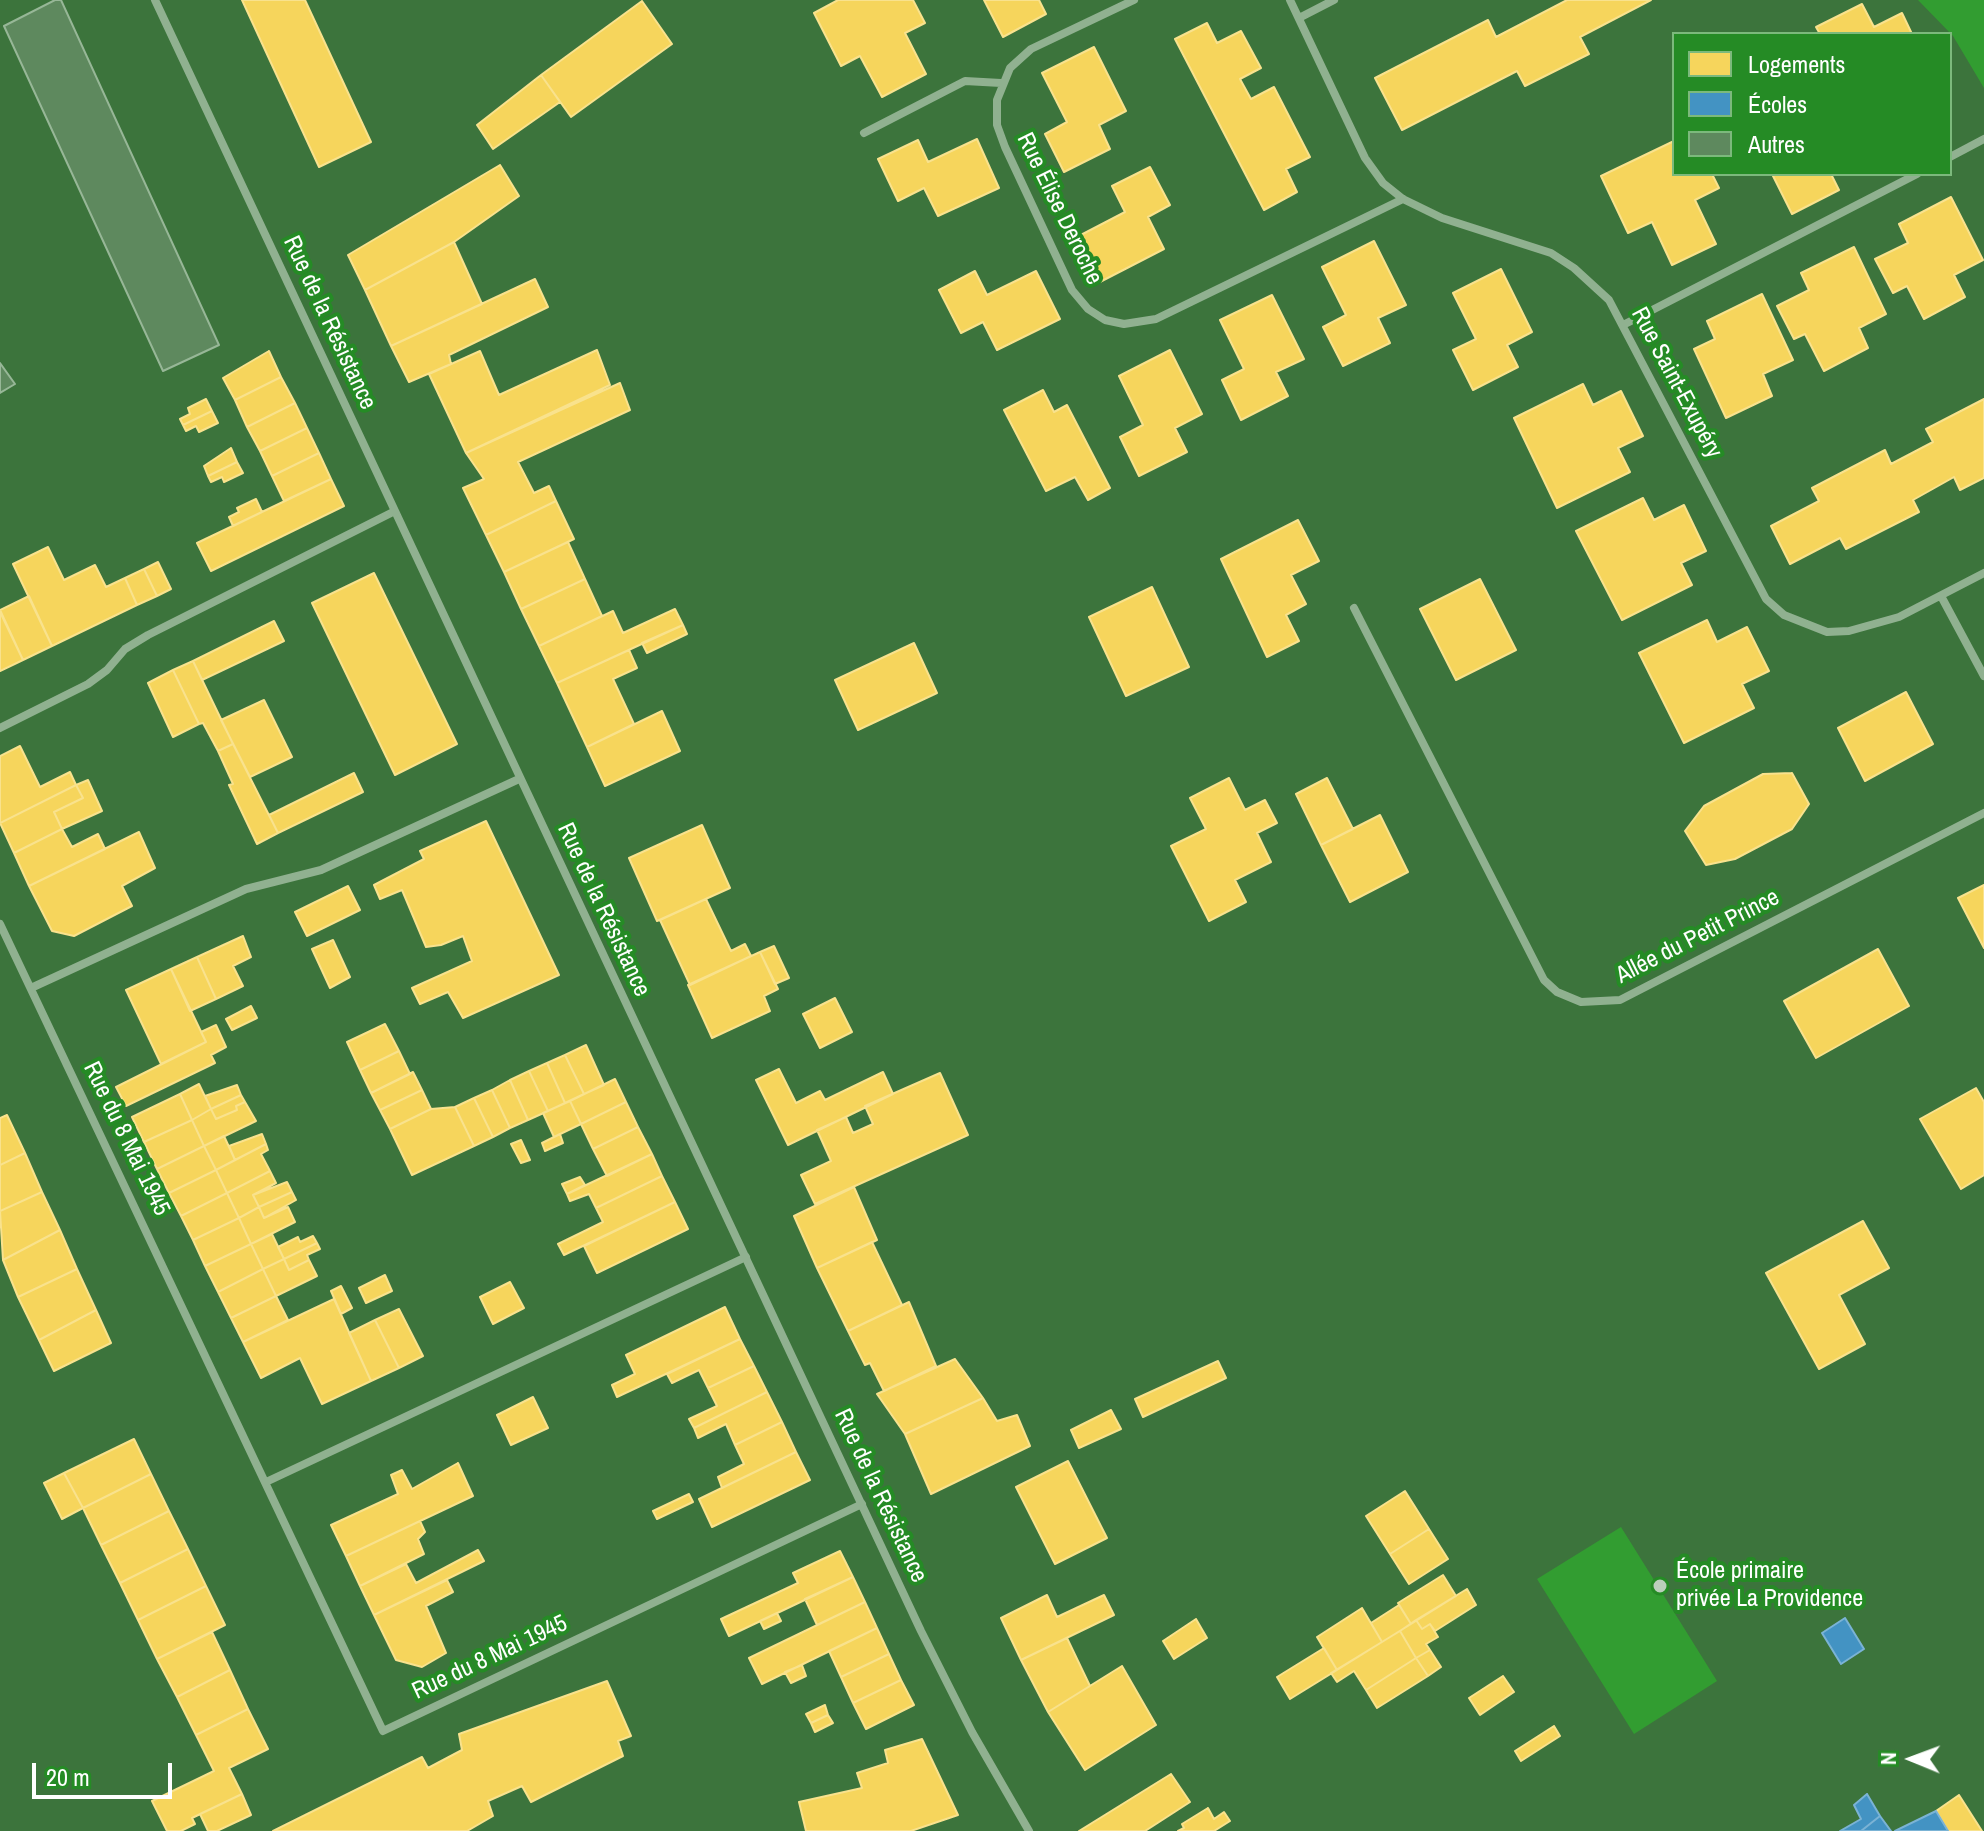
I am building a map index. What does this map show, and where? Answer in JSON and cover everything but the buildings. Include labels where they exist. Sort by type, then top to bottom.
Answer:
[{"type":"street","name":"Rue de la Résistance","points":[[155,0],[862,1504],[951,1690],[1029,1831]]},
{"type":"street","points":[[864,133],[965,81],[1001,83],[1010,68],[1031,49],[1134,0]]},
{"type":"street","name":"Rue Saint-Exupéry","points":[[1290,0],[1365,158],[1383,183],[1403,199],[1442,218],[1551,253],[1609,300],[1625,324],[1766,599],[1784,615],[1827,632],[1849,631],[1899,617],[1984,573]]},
{"type":"street","points":[[1299,18],[1334,0]]},
{"type":"street","name":"Rue Élise Deroche","points":[[1001,83],[997,125],[1005,147],[1072,290],[1088,309],[1105,320],[1124,324],[1156,319],[1403,199]]},
{"type":"street","points":[[1952,156],[1984,139]]},
{"type":"street","points":[[1625,324],[1913,176]]},
{"type":"street","points":[[0,728],[88,684],[107,670],[125,649],[148,635],[395,511]]},
{"type":"street","points":[[1941,596],[1984,676]]},
{"type":"street","name":"Allée du Petit Prince","points":[[1354,608],[1544,980],[1557,992],[1581,1002],[1620,1000],[1984,813]]},
{"type":"street","points":[[31,988],[246,889],[321,870],[519,779]]},
{"type":"street","name":"Rue du 8 Mai 1945","points":[[0,924],[383,1731],[862,1504]]},
{"type":"street","points":[[266,1482],[746,1257]]},
{"type":"green space","points":[[1918,0],[1984,0],[1984,88],[1952,32]]},
{"type":"green space","points":[[1621,1527],[1717,1681],[1634,1734],[1537,1579]]},
{"type":"place","name":"École primaire privée La Providence","points":[[1660,1586]]}]
